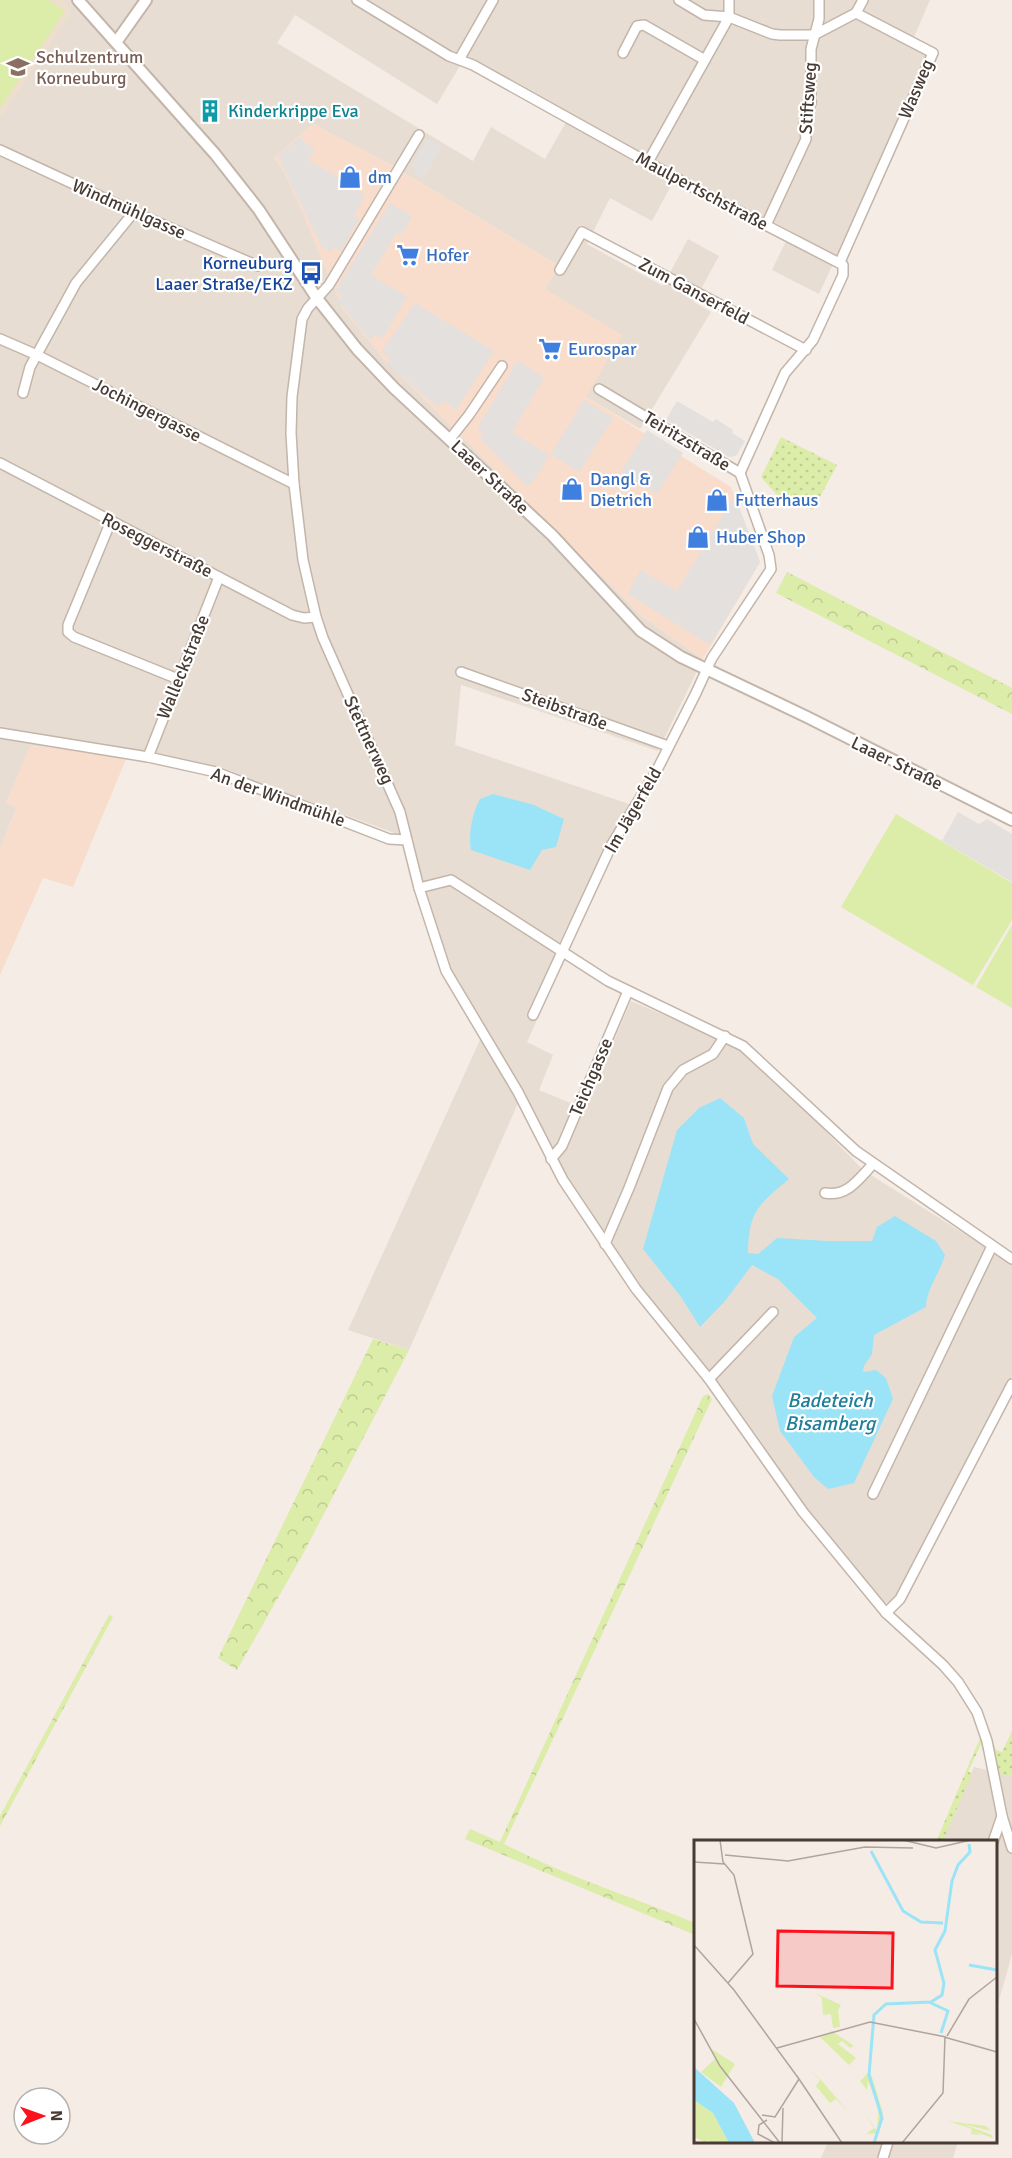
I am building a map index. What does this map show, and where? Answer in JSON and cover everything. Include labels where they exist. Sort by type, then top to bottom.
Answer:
[{"type":"street","name":"Laaer Straße","points":[[78,0],[198,134],[259,210],[316,297],[346,337],[370,363],[560,543],[641,631],[666,648],[707,670],[1012,820]]},
{"type":"street","points":[[117,42],[146,0]]},
{"type":"street","name":"Maulpertschstraße","points":[[357,0],[449,56],[459,58],[648,162],[840,262]]},
{"type":"street","points":[[459,58],[493,0]]},
{"type":"street","points":[[679,0],[704,15],[729,16],[772,34],[814,35],[856,13],[863,0]]},
{"type":"street","points":[[648,162],[729,16],[729,0]]},
{"type":"street","name":"Stiftsweg","points":[[766,225],[806,140],[804,123],[812,103],[811,49],[819,19],[819,0]]},
{"type":"street","name":"Wasweg","points":[[840,262],[933,54],[856,13]]},
{"type":"street","points":[[623,53],[640,24],[705,60]]},
{"type":"street","name":"Stettnerweg","points":[[419,135],[329,285],[316,297],[302,319],[291,433],[294,484],[303,560],[316,617],[337,671],[393,792],[448,977],[507,1073],[551,1160],[636,1289],[709,1378],[803,1512],[886,1613],[943,1665],[958,1682],[977,1712],[987,1741],[1002,1816],[1012,1848]]},
{"type":"street","name":"Windmühlgasse","points":[[0,150],[258,266]]},
{"type":"street","points":[[22,393],[30,367],[76,283],[134,212]]},
{"type":"street","name":"Zum Ganserfeld","points":[[560,270],[582,232],[806,350]]},
{"type":"street","points":[[740,473],[785,373],[813,340],[843,275],[844,269],[840,262]]},
{"type":"street","name":"Jochingergasse","points":[[0,339],[37,355],[294,484]]},
{"type":"street","points":[[450,439],[502,366]]},
{"type":"street","name":"Teiritzstraße","points":[[599,389],[740,473],[769,555],[771,569],[723,639],[707,670]]},
{"type":"street","name":"Roseggerstraße","points":[[0,463],[292,615],[304,618],[316,617]]},
{"type":"street","points":[[111,521],[68,625],[68,632],[74,637],[178,679]]},
{"type":"street","name":"Walleckstraße","points":[[148,757],[219,577]]},
{"type":"street","name":"Im Jägerfeld","points":[[533,1015],[612,844],[657,770],[707,670]]},
{"type":"street","name":"Steibstraße","points":[[461,672],[668,746]]},
{"type":"street","name":"An der Windmühle","points":[[0,732],[148,757],[220,773],[390,839],[407,840]]},
{"type":"street","points":[[420,888],[452,880],[627,991],[725,1036],[755,1055],[856,1151],[1012,1258]]},
{"type":"street","name":"Teichgasse","points":[[551,1160],[562,1146],[627,991]]},
{"type":"street","points":[[605,1244],[668,1088],[674,1079],[689,1066],[713,1054],[725,1036]]},
{"type":"street","points":[[825,1193],[837,1195],[845,1192],[873,1164]]},
{"type":"street","points":[[873,1494],[992,1246]]},
{"type":"street","points":[[709,1378],[773,1312]]},
{"type":"street","points":[[886,1613],[900,1599],[1012,1384]]},
{"type":"street","points":[[994,1840],[1002,1816]]},
{"type":"street","points":[[883,2158],[888,2143]]},
{"type":"shaded area","points":[[0,0],[930,0],[910,46],[925,53],[927,60],[819,294],[772,270],[791,231],[694,183],[473,61],[461,64],[437,104],[295,15],[277,43],[473,161],[491,127],[545,159],[566,122],[673,182],[652,221],[610,198],[587,244],[663,286],[688,239],[719,256],[694,302],[711,312],[640,429],[586,397],[545,289],[559,266],[393,166],[313,124],[274,158],[283,170],[300,206],[343,309],[384,359],[643,617],[703,659],[658,751],[461,685],[455,745],[629,804],[554,953],[564,960],[527,1042],[553,1055],[539,1090],[585,1109],[631,1001],[718,1038],[741,1051],[792,1096],[863,1170],[1012,1264],[1012,1376],[897,1596],[887,1603],[882,1602],[806,1511],[639,1287],[562,1168],[533,1111],[518,1103],[409,1350],[348,1330],[485,1029],[447,963],[411,839],[223,768],[160,754],[31,746],[6,803],[17,807],[0,849]]},
{"type":"shaded area","name":"Schulzentrum Korneuburg","points":[[0,0],[63,0],[70,9],[70,15],[0,119]]},
{"type":"shaded area","points":[[313,124],[393,166],[559,266],[545,289],[622,335],[586,397],[731,487],[760,562],[703,659],[643,617],[384,359],[343,309],[300,206],[283,170],[274,158]]},
{"type":"shaded area","points":[[300,137],[314,148],[309,161],[360,189],[359,192],[365,195],[354,216],[359,219],[341,251],[334,247],[331,252],[322,247],[278,156]]},
{"type":"shaded area","points":[[427,138],[442,147],[424,179],[414,174],[417,169],[411,166]]},
{"type":"shaded area","points":[[390,203],[412,216],[401,235],[397,232],[371,275],[407,297],[382,339],[375,335],[370,340],[338,300],[342,296],[335,291]]},
{"type":"shaded area","points":[[415,303],[494,351],[456,410],[443,401],[438,407],[387,363],[389,357],[382,351]]},
{"type":"shaded area","points":[[518,360],[544,378],[512,432],[549,455],[534,480],[527,486],[480,438],[483,433],[477,428]]},
{"type":"shaded area","points":[[584,400],[613,418],[579,472],[551,454]]},
{"type":"shaded area","points":[[677,401],[713,422],[716,419],[745,441],[736,456],[729,457],[666,420]]},
{"type":"shaded area","points":[[647,430],[683,453],[657,494],[621,472]]},
{"type":"shaded area","points":[[733,499],[737,502],[760,562],[710,645],[628,594],[640,570],[677,591]]},
{"type":"shaded area","points":[[30,746],[95,750],[126,759],[73,887],[43,878],[0,975],[0,849],[17,808],[6,803]]},
{"type":"shaded area","points":[[958,812],[979,824],[987,819],[1012,834],[1012,882],[942,841]]},
{"type":"shaded area","points":[[974,1767],[1012,1776],[1012,1954],[997,2007],[997,1840],[943,1840]]},
{"type":"shaded area","points":[[828,2143],[958,2143],[953,2158],[821,2158]]},
{"type":"green space","name":"Schulzentrum Korneuburg","points":[[0,0],[48,0],[65,11],[0,108]]},
{"type":"green space","points":[[781,437],[837,465],[813,510],[776,494],[761,477]]},
{"type":"green space","points":[[787,572],[1012,688],[1012,714],[776,593]]},
{"type":"green space","points":[[896,814],[1012,883],[1012,920],[973,985],[841,907]]},
{"type":"green space","points":[[1012,925],[1012,1008],[976,987]]},
{"type":"green space","points":[[373,1339],[409,1350],[303,1554],[237,1670],[218,1658]]},
{"type":"green space","points":[[708,1394],[712,1399],[504,1844],[575,1876],[694,1923],[694,1935],[465,1839],[470,1829],[500,1842],[703,1396]]},
{"type":"green space","points":[[109,1615],[113,1617],[0,1826],[0,1816]]},
{"type":"green space","points":[[988,1727],[996,1750],[1002,1752],[1012,1731],[1012,1776],[989,1772],[981,1744],[968,1772],[972,1773],[943,1840],[937,1840],[980,1738]]},
{"type":"water","points":[[493,794],[534,805],[564,819],[556,847],[542,850],[530,870],[471,850],[470,831],[477,805],[480,799]]},
{"type":"water","name":"Badeteich Bisamberg","points":[[720,1098],[744,1118],[753,1144],[789,1179],[757,1210],[750,1227],[748,1253],[758,1254],[777,1238],[872,1241],[877,1227],[895,1216],[936,1241],[945,1255],[928,1294],[926,1307],[874,1335],[872,1354],[863,1372],[876,1370],[886,1378],[893,1399],[854,1483],[828,1489],[814,1477],[780,1431],[772,1396],[794,1337],[817,1318],[778,1279],[752,1265],[725,1301],[700,1327],[681,1297],[643,1249],[677,1130],[699,1108]]},
{"type":"place","name":"Schulzentrum Korneuburg","points":[[18,67]]},
{"type":"place","name":"Kinderkrippe Eva","points":[[210,111]]},
{"type":"place","name":"dm","points":[[350,177]]},
{"type":"place","name":"Hofer","points":[[408,255]]},
{"type":"place","name":"Korneuburg Laaer Straße/EKZ","points":[[311,273]]},
{"type":"place","name":"Eurospar","points":[[550,349]]},
{"type":"place","name":"Dangl & Dietrich","points":[[572,489]]},
{"type":"place","name":"Futterhaus","points":[[717,500]]},
{"type":"place","name":"Huber Shop","points":[[698,537]]}]
